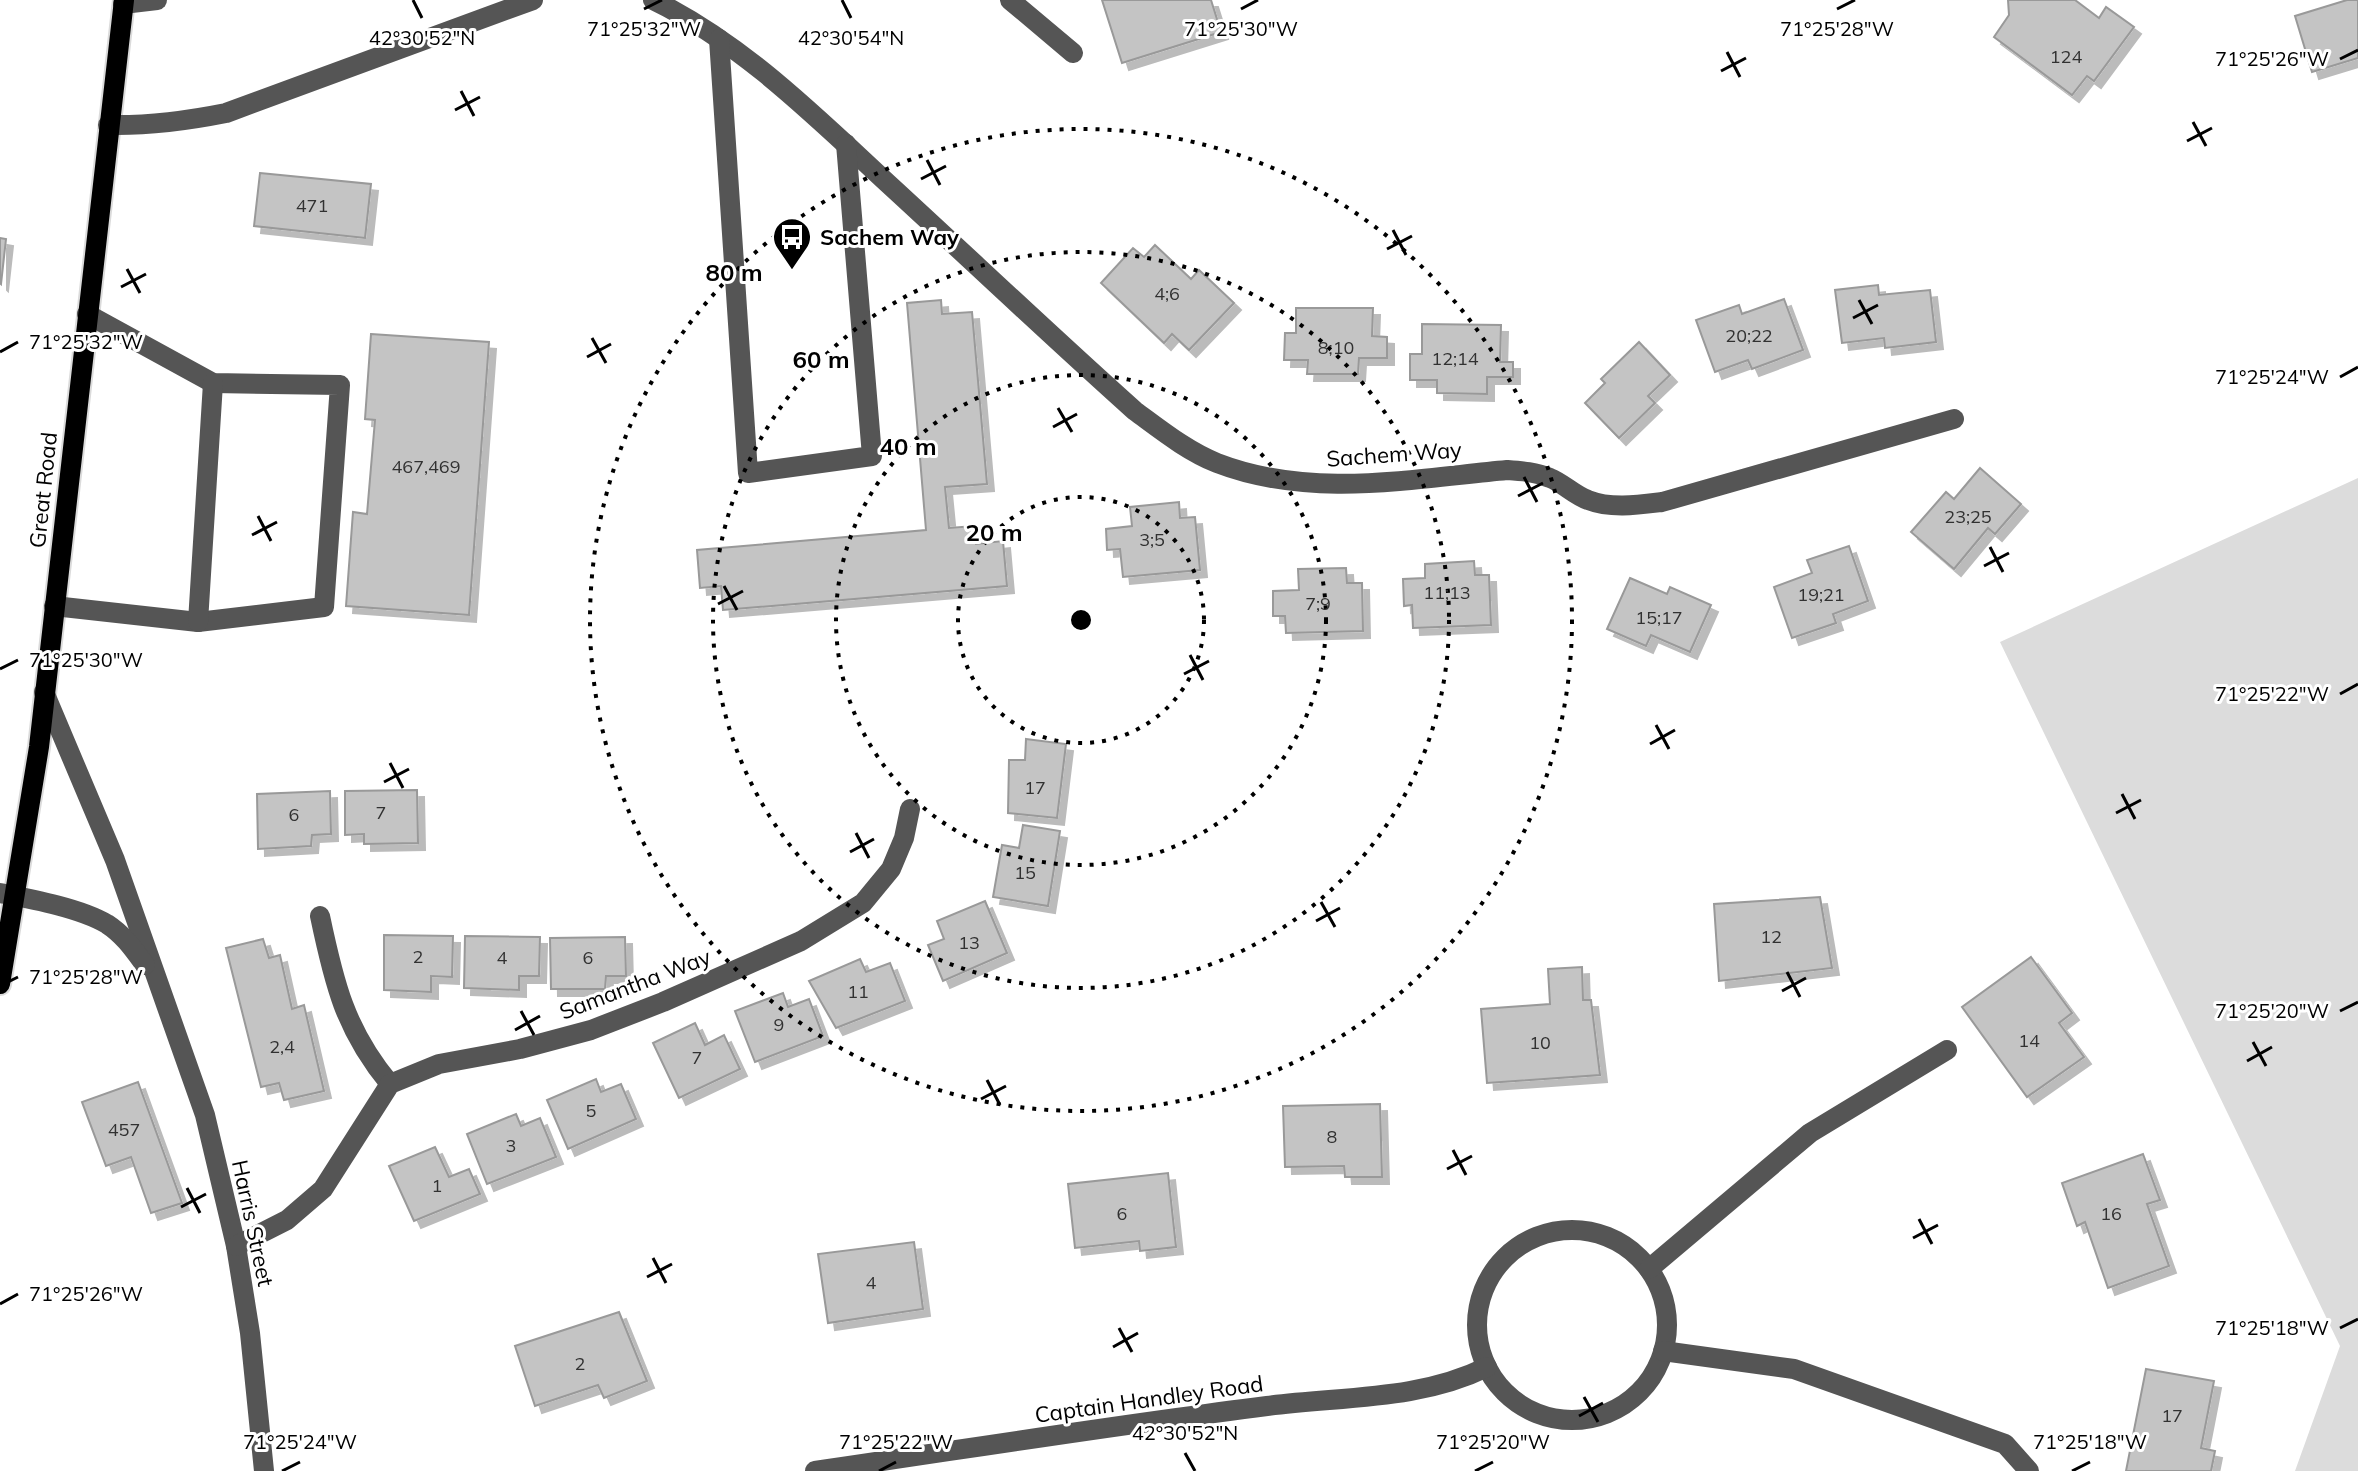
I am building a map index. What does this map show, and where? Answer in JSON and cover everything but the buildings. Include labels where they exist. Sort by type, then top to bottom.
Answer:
[{"type":"main road","name":"Great Road","points":[[0,984],[8,895],[39,747],[124,2]]},
{"type":"street","points":[[124,2],[157,0]]},
{"type":"street","points":[[108,125],[142,126],[226,113],[533,0]]},
{"type":"street","name":"Sachem Way","points":[[653,0],[682,14],[719,39],[846,144],[1135,411],[1174,439],[1215,462],[1256,475],[1346,485],[1507,470],[1526,471],[1550,478],[1587,500],[1609,505],[1635,505],[1662,502],[1954,419]]},
{"type":"street","points":[[1010,0],[1073,53]]},
{"type":"street","points":[[719,39],[748,473],[872,456],[846,144]]},
{"type":"street","points":[[54,606],[198,622],[324,607],[340,385],[213,383],[87,314]]},
{"type":"street","points":[[198,622],[213,383]]},
{"type":"street","name":"Harris Street","points":[[44,692],[115,860],[205,1115],[236,1246],[250,1333],[264,1471]]},
{"type":"street","name":"Samantha Way","points":[[390,1084],[439,1064],[520,1049],[591,1030],[801,941],[863,903],[891,869],[904,838],[910,809]]},
{"type":"street","name":"Harris Street","points":[[8,895],[86,915],[107,924],[128,941],[164,993]]},
{"type":"street","points":[[236,1246],[287,1220],[323,1189],[390,1084],[352,1027],[335,985],[320,916]]},
{"type":"street","points":[[1649,1269],[1810,1133],[1947,1050]]},
{"type":"street","points":[[1576,1229],[1595,1232],[1630,1250],[1656,1280],[1667,1321],[1663,1351],[1648,1382],[1634,1398],[1616,1410],[1595,1418],[1553,1419],[1532,1412],[1498,1386],[1479,1349],[1478,1309],[1491,1273],[1519,1245],[1556,1231],[1576,1229]]},
{"type":"street","points":[[1663,1351],[1794,1369],[2005,1444],[2029,1471]]},
{"type":"street","name":"Captain Handley Road","points":[[815,1471],[1267,1406],[1390,1395],[1458,1382],[1487,1367]]},
{"type":"shaded area","points":[[2358,478],[2358,1471],[2295,1471],[2340,1346],[2000,642]]},
{"type":"place","name":"Sachem Way","points":[[792,271]]}]
